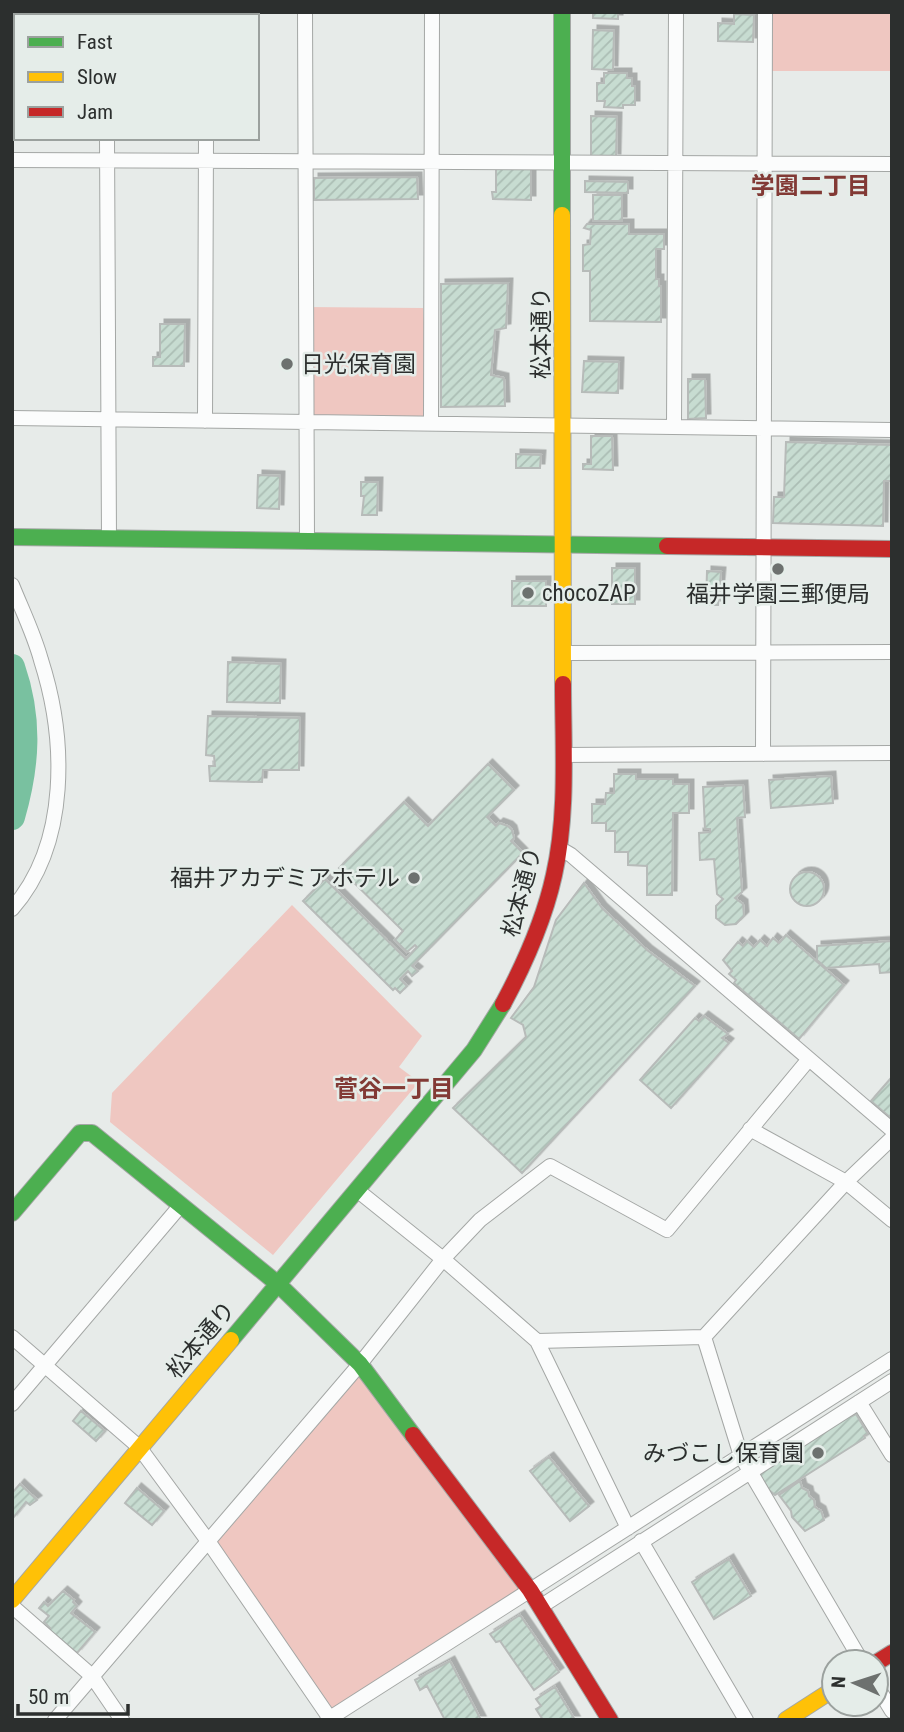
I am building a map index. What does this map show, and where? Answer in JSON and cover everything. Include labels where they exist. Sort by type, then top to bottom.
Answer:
[{"type":"street","points":[[305,12],[307,541]]},
{"type":"street","points":[[432,12],[432,423]]},
{"type":"street","name":"松本通り","points":[[12,1600],[474,1050],[498,1014],[526,962],[546,908],[559,848],[563,755],[562,12]]},
{"type":"street","points":[[674,426],[676,12]]},
{"type":"street","points":[[763,754],[765,12]]},
{"type":"street","points":[[107,140],[109,538]]},
{"type":"street","points":[[205,421],[206,140]]},
{"type":"street","points":[[12,160],[892,164]]},
{"type":"street","points":[[12,418],[892,430]]},
{"type":"street","points":[[12,537],[892,549]]},
{"type":"street","points":[[12,585],[41,658],[52,699],[57,748],[57,797],[52,830],[40,866],[22,899],[12,909]]},
{"type":"street","points":[[564,653],[892,652]]},
{"type":"street","points":[[563,755],[892,753]]},
{"type":"street","points":[[559,848],[571,855],[892,1130]]},
{"type":"street","points":[[55,1720],[359,1364],[443,1259],[480,1220],[550,1166],[667,1230],[809,1059]]},
{"type":"street","points":[[750,1129],[846,1182],[892,1220]]},
{"type":"street","points":[[12,1213],[80,1133],[92,1133],[278,1284],[359,1364],[530,1590],[610,1720]]},
{"type":"street","points":[[537,1341],[704,1337],[846,1182],[892,1138]]},
{"type":"street","points":[[357,1189],[537,1341],[628,1528]]},
{"type":"street","points":[[12,1404],[181,1205]]},
{"type":"street","points":[[12,1337],[139,1447],[208,1541],[329,1719],[892,1359]]},
{"type":"street","points":[[704,1337],[741,1456],[854,1648]]},
{"type":"street","points":[[540,1606],[892,1381]]},
{"type":"street","points":[[859,1402],[892,1455]]},
{"type":"street","points":[[641,1541],[746,1720]]},
{"type":"street","points":[[12,1606],[92,1676],[122,1720]]},
{"type":"street","points":[[786,1720],[820,1698]]},
{"type":"shaded area","points":[[765,12],[892,12],[892,71],[765,71]]},
{"type":"shaded area","points":[[306,307],[423,308],[431,423],[306,422]]},
{"type":"shaded area","points":[[292,905],[422,1036],[399,1067],[419,1082],[273,1255],[110,1122],[112,1093]]},
{"type":"shaded area","points":[[360,1364],[524,1594],[336,1714],[208,1541]]},
{"type":"building","points":[[593,12],[618,12],[618,19],[593,18]]},
{"type":"building","points":[[734,14],[754,15],[753,42],[718,41],[718,23],[734,24]]},
{"type":"building","points":[[593,30],[614,31],[613,70],[592,69]]},
{"type":"building","points":[[604,73],[627,73],[627,78],[632,78],[635,105],[623,105],[623,108],[604,107],[605,101],[597,101],[597,83],[604,83]]},
{"type":"building","points":[[591,116],[617,117],[616,158],[591,157]]},
{"type":"building","points":[[496,169],[531,169],[531,200],[493,199],[492,192],[496,192]]},
{"type":"building","points":[[417,177],[418,199],[314,200],[314,178]]},
{"type":"building","points":[[585,181],[628,182],[628,193],[585,192]]},
{"type":"building","points":[[593,195],[622,195],[622,221],[593,221]]},
{"type":"building","points":[[587,224],[629,224],[629,234],[664,234],[664,249],[656,249],[656,279],[659,279],[661,286],[661,322],[590,321],[590,271],[583,271],[583,245],[590,244],[591,230],[584,228]]},
{"type":"building","points":[[508,283],[506,328],[495,330],[491,375],[504,378],[505,406],[441,407],[441,284]]},
{"type":"building","points":[[160,324],[185,324],[184,366],[153,366],[153,357],[160,357]]},
{"type":"building","points":[[584,361],[619,362],[618,393],[582,392]]},
{"type":"building","points":[[688,379],[705,379],[706,418],[688,419]]},
{"type":"building","points":[[591,436],[612,436],[613,470],[583,469],[583,464],[591,464]]},
{"type":"building","points":[[786,442],[892,445],[892,481],[884,481],[883,526],[773,523],[774,497],[784,497]]},
{"type":"building","points":[[516,454],[541,455],[540,468],[516,468]]},
{"type":"building","points":[[258,475],[280,476],[279,509],[257,508]]},
{"type":"building","points":[[361,482],[378,482],[377,515],[362,515],[364,496],[361,496]]},
{"type":"building","points":[[612,568],[635,568],[635,604],[612,604]]},
{"type":"building","points":[[707,571],[721,572],[718,605],[706,605]]},
{"type":"building","points":[[512,581],[546,581],[546,606],[512,606]]},
{"type":"building","points":[[228,662],[281,664],[280,703],[227,702]]},
{"type":"building","points":[[208,716],[300,718],[299,770],[263,770],[262,782],[210,781],[209,766],[215,766],[214,756],[206,755]]},
{"type":"building","points":[[488,764],[514,790],[487,817],[496,826],[499,823],[512,830],[514,838],[511,841],[523,853],[412,966],[418,971],[412,976],[408,971],[400,979],[407,986],[400,993],[395,988],[393,990],[303,901],[325,879],[406,959],[417,947],[415,945],[407,952],[395,940],[403,931],[339,868],[404,802],[428,826]]},
{"type":"building","points":[[614,774],[636,774],[636,779],[673,779],[673,784],[689,784],[689,813],[673,813],[672,895],[647,895],[647,866],[628,865],[628,852],[615,852],[615,831],[606,831],[606,823],[592,823],[592,804],[605,804],[606,793],[614,793]]},
{"type":"building","points":[[831,776],[833,803],[771,808],[769,780]]},
{"type":"building","points":[[743,785],[745,817],[737,818],[742,892],[735,898],[743,904],[744,916],[736,924],[725,925],[716,918],[716,906],[723,899],[717,894],[714,859],[700,860],[699,833],[710,832],[710,829],[705,829],[703,787]]},
{"type":"building","points":[[807,872],[819,877],[824,889],[819,901],[807,906],[795,901],[790,889],[795,877]]},
{"type":"building","points":[[584,883],[602,908],[647,950],[695,986],[522,1173],[453,1108],[526,1037],[523,1025],[511,1018],[534,987],[556,920]]},
{"type":"building","points":[[786,935],[844,985],[799,1039],[734,983],[736,980],[729,974],[732,971],[723,960],[738,942],[743,946],[747,941],[754,947],[760,940],[767,946],[773,938],[779,943]]},
{"type":"building","points":[[892,941],[892,972],[880,973],[879,964],[826,968],[817,960],[817,946]]},
{"type":"building","points":[[704,1016],[728,1034],[722,1038],[729,1043],[671,1108],[640,1080],[695,1018],[699,1021]]},
{"type":"building","points":[[892,1077],[892,1119],[871,1101]]},
{"type":"building","points":[[81,1411],[105,1431],[96,1441],[73,1421]]},
{"type":"building","points":[[850,1414],[856,1414],[868,1434],[865,1438],[775,1495],[769,1490],[760,1476],[761,1469]]},
{"type":"building","points":[[549,1457],[589,1506],[570,1521],[530,1471]]},
{"type":"building","points":[[800,1481],[802,1488],[808,1491],[814,1500],[815,1507],[821,1511],[824,1520],[805,1531],[792,1517],[791,1511],[779,1495]]},
{"type":"building","points":[[20,1484],[37,1500],[30,1505],[26,1502],[13,1518],[12,1493]]},
{"type":"building","points":[[137,1488],[164,1511],[152,1525],[125,1503]]},
{"type":"building","points":[[729,1559],[751,1596],[714,1619],[692,1582]]},
{"type":"building","points":[[63,1591],[77,1606],[71,1613],[95,1632],[77,1653],[49,1630],[44,1622],[49,1616],[39,1608],[44,1602],[48,1606]]},
{"type":"building","points":[[520,1615],[559,1672],[534,1690],[500,1641],[496,1642],[490,1634]]},
{"type":"building","points":[[450,1661],[481,1720],[445,1720],[427,1686],[420,1690],[415,1680]]},
{"type":"building","points":[[555,1687],[575,1720],[543,1720],[536,1709],[541,1706],[536,1699]]},
{"type":"waterway","points":[[12,667],[24,724],[21,779],[12,817]]},
{"type":"traffic: fast","points":[[562,12],[562,215]]},
{"type":"traffic: fast","points":[[12,537],[667,546]]},
{"type":"traffic: fast","points":[[231,1340],[474,1050],[503,1004]]},
{"type":"traffic: fast","points":[[12,1213],[80,1133],[92,1133],[278,1284],[360,1364],[413,1435]]},
{"type":"traffic: slow","points":[[562,215],[563,684]]},
{"type":"traffic: slow","points":[[12,1600],[231,1340]]},
{"type":"traffic: slow","points":[[786,1720],[820,1698]]},
{"type":"traffic: jam","points":[[667,546],[892,549]]},
{"type":"traffic: jam","points":[[503,1004],[539,925],[554,875],[564,780],[563,684]]},
{"type":"traffic: jam","points":[[413,1435],[530,1590],[610,1720]]},
{"type":"place","name":"日光保育園","points":[[287,364]]},
{"type":"place","name":"福井学園三郵便局","points":[[778,569]]},
{"type":"place","name":"chocoZAP","points":[[528,593]]},
{"type":"place","name":"福井アカデミアホテル","points":[[414,878]]},
{"type":"place","name":"みづこし保育園","points":[[818,1453]]},
{"type":"district","name":"学園二丁目","points":[[811,186]]},
{"type":"district","name":"菅谷一丁目","points":[[394,1089]]}]
